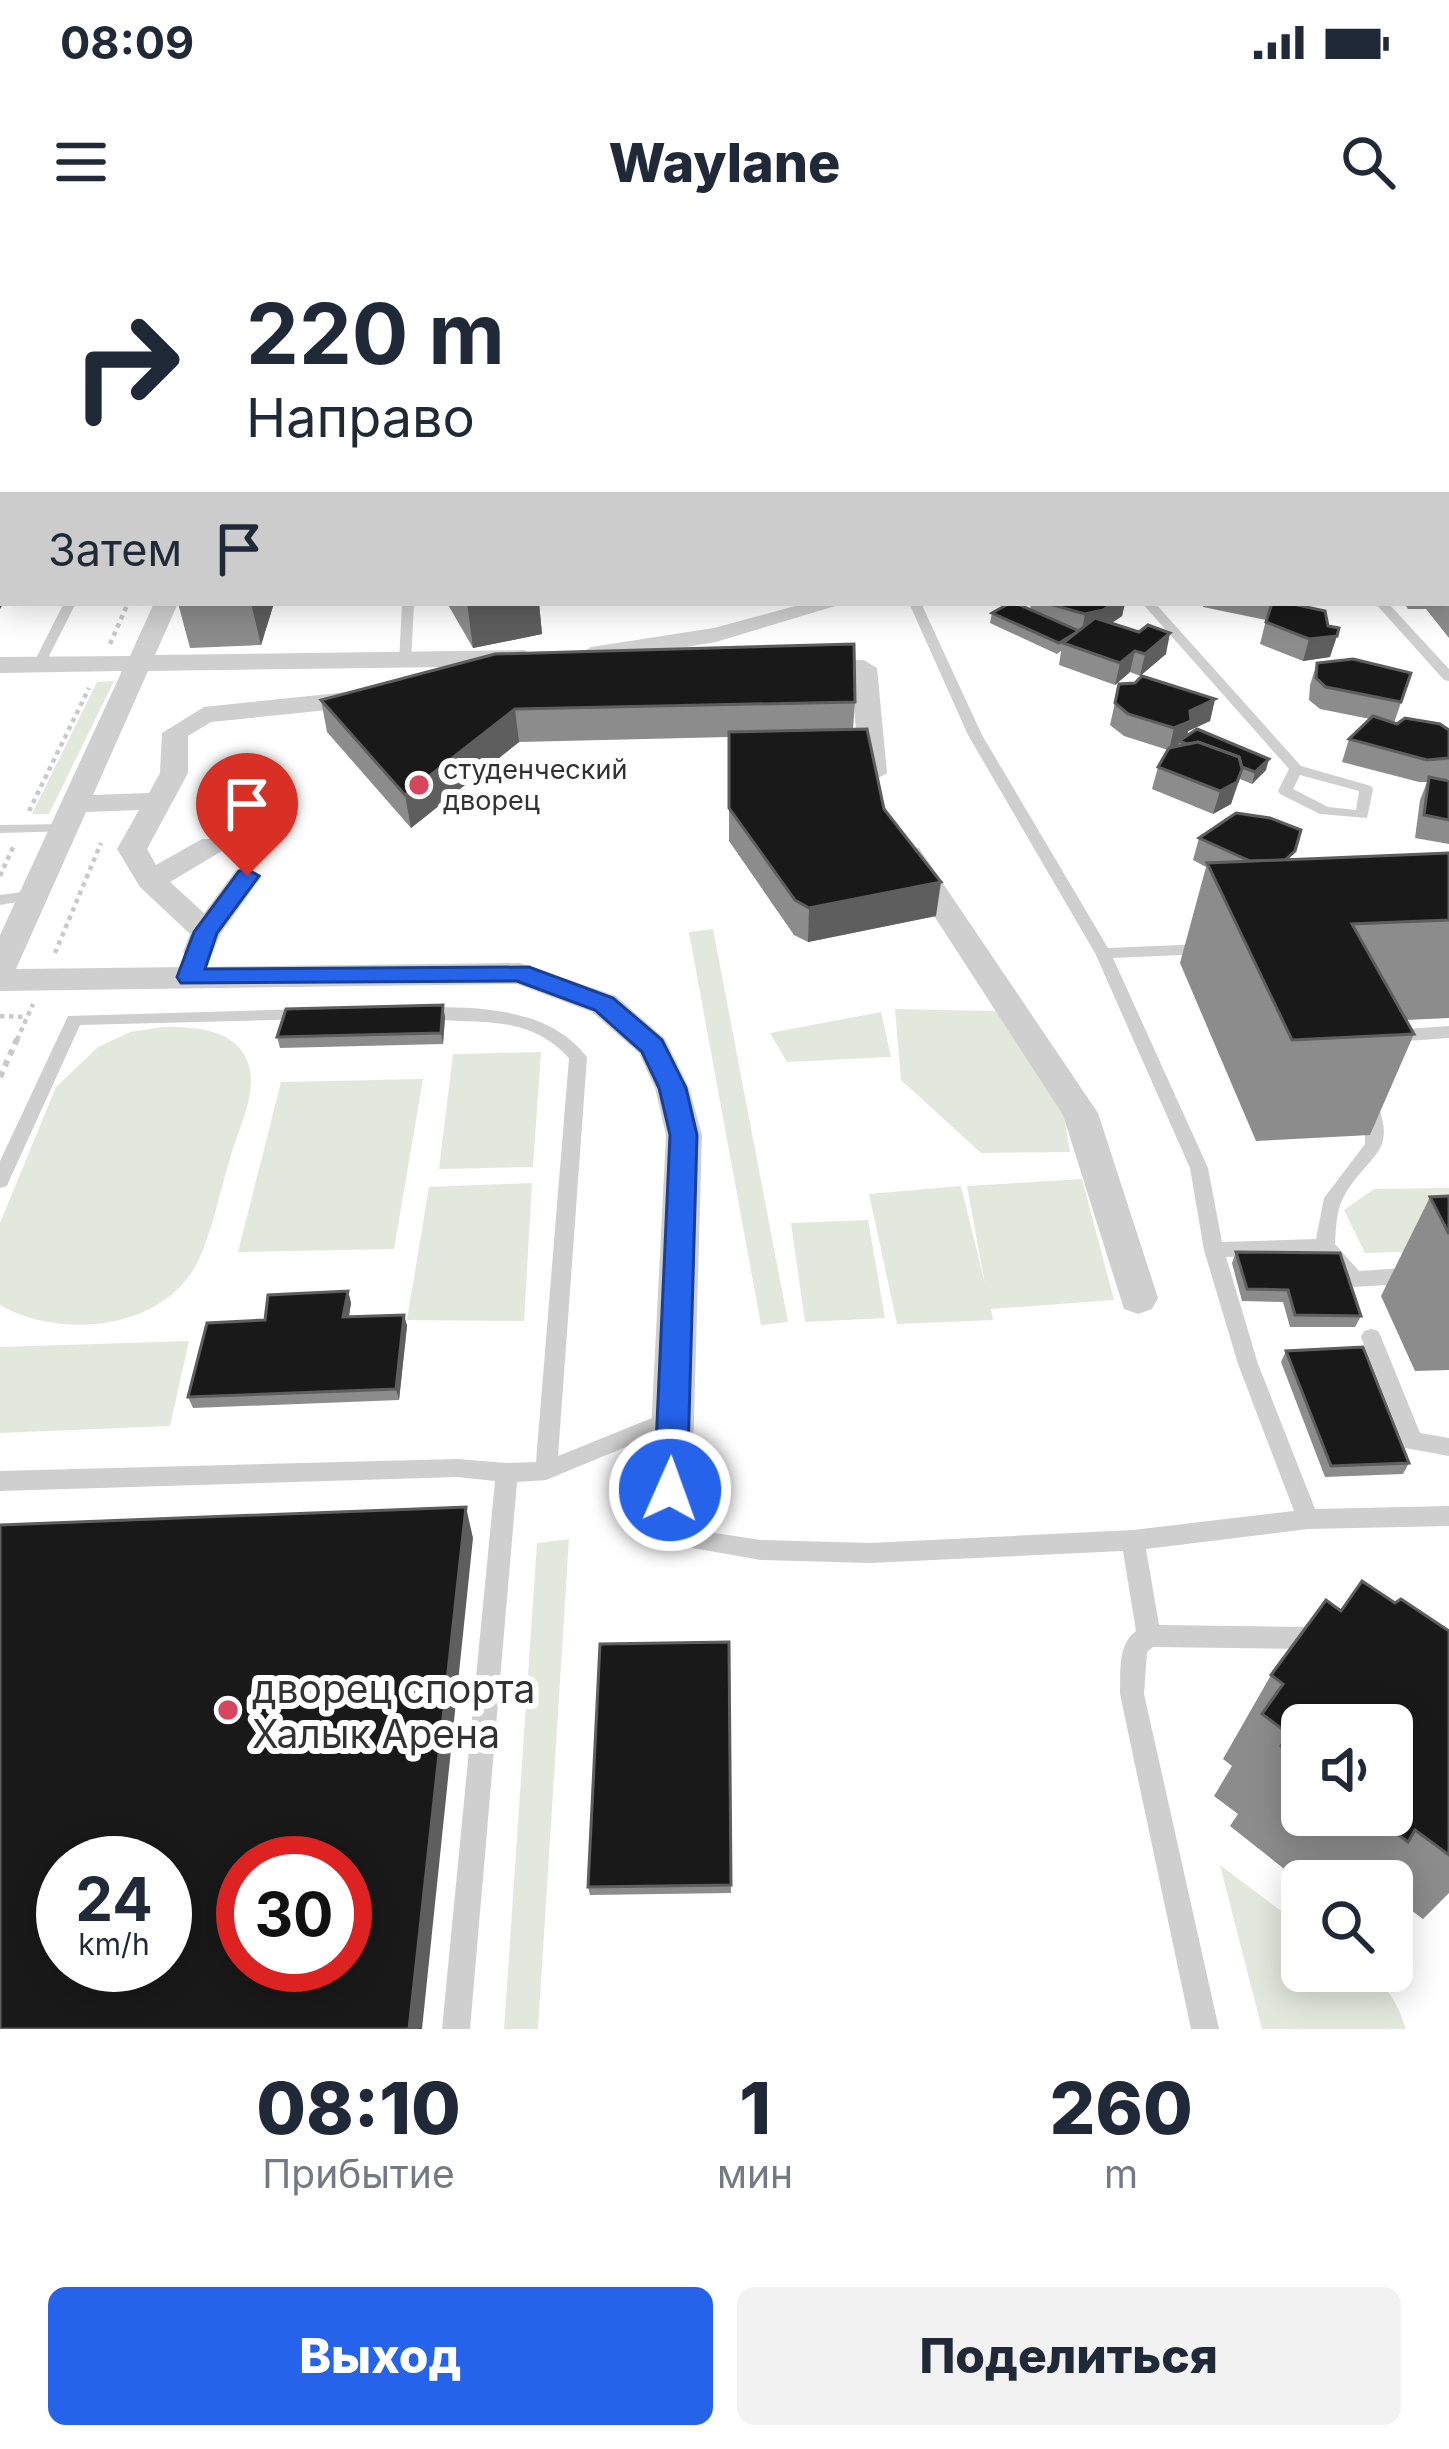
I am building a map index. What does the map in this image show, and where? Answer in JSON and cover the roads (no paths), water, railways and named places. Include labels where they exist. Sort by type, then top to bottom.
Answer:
[{"type":"street","points":[[0,970],[165,606]]},
{"type":"street","points":[[0,665],[405,662],[633,652],[821,606]]},
{"type":"street","points":[[771,670],[864,668],[867,741],[879,803]]},
{"type":"street","points":[[206,932],[151,881],[132,849],[173,773],[175,733],[204,715],[416,693],[489,674],[677,671]]},
{"type":"street","points":[[71,816],[118,802],[158,802]]},
{"type":"street","points":[[895,837],[929,880],[1079,1113],[1138,1298]]},
{"type":"street","points":[[151,881],[212,844]]},
{"type":"street","points":[[190,977],[206,932],[247,876]]},
{"type":"street","points":[[0,980],[520,973],[604,1004],[652,1047],[672,1088],[684,1135],[670,1490]]},
{"type":"lane","points":[[39,664],[68,606]]},
{"type":"lane","points":[[405,662],[408,606]]},
{"type":"lane","points":[[916,606],[974,735],[1102,953],[1199,1168],[1214,1250],[1248,1364],[1308,1520]]},
{"type":"lane","points":[[1151,606],[1296,769],[1366,789],[1363,815],[1325,811],[1285,790],[1296,769]]},
{"type":"lane","points":[[1384,606],[1449,677]]},
{"type":"lane","points":[[0,829],[71,816]]},
{"type":"lane","points":[[0,901],[36,895]]},
{"type":"lane","points":[[1102,953],[1214,949]]},
{"type":"lane","points":[[399,1013],[492,1012],[568,1043],[578,1057],[546,1471]]},
{"type":"lane","points":[[0,1180],[74,1020],[329,1015]]},
{"type":"lane","points":[[1370,1043],[1381,1036],[1449,1032]]},
{"type":"lane","points":[[1356,1070],[1380,1130],[1377,1144],[1331,1201],[1325,1246],[1354,1279],[1449,1273]]},
{"type":"lane","points":[[1214,1250],[1325,1246]]},
{"type":"lane","points":[[1371,1337],[1413,1442],[1449,1447]]},
{"type":"lane","points":[[0,1481],[457,1468],[546,1471],[672,1418]]},
{"type":"lane","points":[[456,2029],[507,1473]]},
{"type":"lane","points":[[670,1490],[678,1524],[689,1539],[761,1550],[870,1553],[1133,1540],[1308,1520],[1449,1516]]},
{"type":"lane","points":[[1133,1540],[1149,1636]]},
{"type":"lane","points":[[1204,2029],[1132,1694],[1135,1646],[1149,1636],[1357,1639]]},
{"type":"place","name":"студенческий дворец","points":[[419,785]]},
{"type":"place","name":"дворец спорта Халык Арена","points":[[228,1710]]}]
